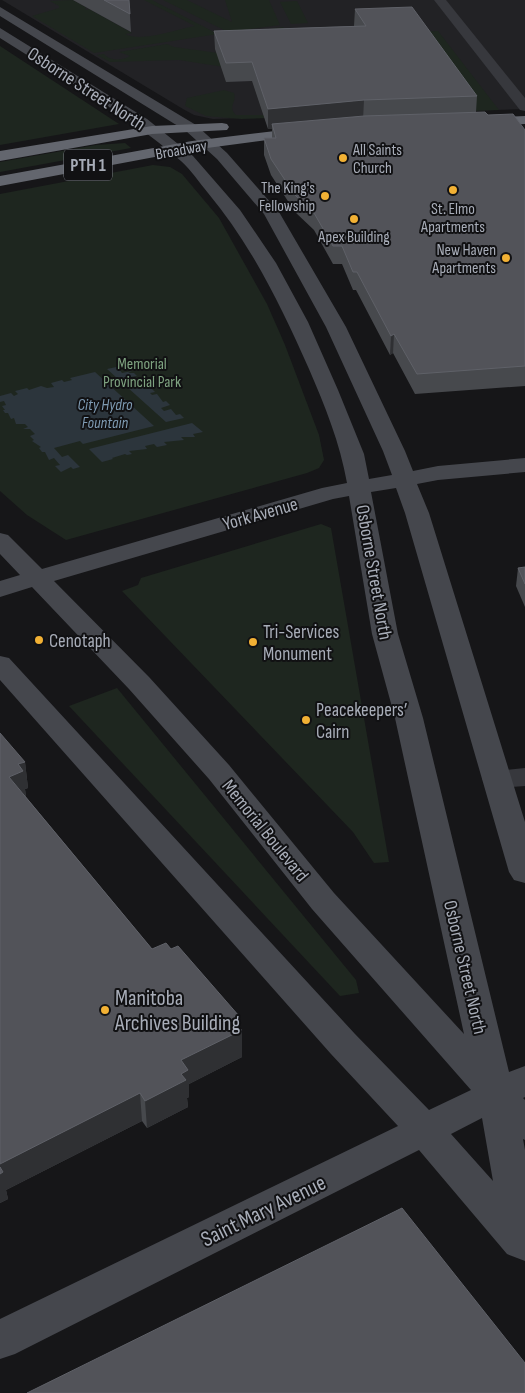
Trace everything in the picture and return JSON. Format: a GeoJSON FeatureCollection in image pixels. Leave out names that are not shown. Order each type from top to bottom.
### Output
{"type":"FeatureCollection","features":[{"type":"Feature","properties":{"kind":"highway"},"geometry":{"type":"LineString","coordinates":[[468,122],[525,120]]}},
{"type":"Feature","properties":{"kind":"highway","name":"Broadway"},"geometry":{"type":"LineString","coordinates":[[0,156],[152,130],[323,127],[210,144],[0,181]]}},
{"type":"Feature","properties":{"kind":"main road","name":"Osborne Street North"},"geometry":{"type":"LineString","coordinates":[[0,11],[191,128],[210,144],[240,175],[271,212],[313,284],[347,349],[394,451],[511,778],[525,872]]}},
{"type":"Feature","properties":{"kind":"main road","name":"Osborne Street North"},"geometry":{"type":"LineString","coordinates":[[0,32],[152,130],[188,160],[234,214],[267,263],[298,322],[328,390],[354,454],[385,634],[409,718],[453,915],[510,1087],[524,1245]]}},
{"type":"Feature","properties":{"kind":"main road","name":"York Avenue"},"geometry":{"type":"LineString","coordinates":[[0,589],[330,493],[438,472],[525,465]]}},
{"type":"Feature","properties":{"kind":"main road","name":"Memorial Boulevard"},"geometry":{"type":"LineString","coordinates":[[0,540],[139,683],[219,772],[324,901],[510,1087],[525,1126]]}},
{"type":"Feature","properties":{"kind":"main road"},"geometry":{"type":"LineString","coordinates":[[0,664],[343,1044],[424,1130],[524,1245]]}},
{"type":"Feature","properties":{"kind":"main road","name":"Saint Mary Avenue"},"geometry":{"type":"LineString","coordinates":[[0,1340],[510,1087]]}},
{"type":"Feature","properties":{"kind":"street"},"geometry":{"type":"LineString","coordinates":[[440,0],[525,107]]}},
{"type":"Feature","properties":{"kind":"shaded area"},"geometry":{"type":"Polygon","coordinates":[[[2,0],[525,0],[525,109],[213,119],[194,115],[183,109],[2,0]]]}},
{"type":"Feature","properties":{"kind":"green space"},"geometry":{"type":"Polygon","coordinates":[[[73,0],[87,8],[85,8],[86,10],[89,9],[132,33],[125,34],[132,36],[149,36],[195,26],[144,0],[152,0],[218,34],[94,53],[32,16],[59,8],[59,6],[50,1],[73,0]]]}},
{"type":"Feature","properties":{"kind":"green space"},"geometry":{"type":"Polygon","coordinates":[[[163,0],[187,0],[232,22],[225,0],[269,0],[280,25],[228,32],[163,0]]]}},
{"type":"Feature","properties":{"kind":"green space"},"geometry":{"type":"Polygon","coordinates":[[[297,1],[308,23],[291,24],[280,2],[297,1]]]}},
{"type":"Feature","properties":{"kind":"green space"},"geometry":{"type":"Polygon","coordinates":[[[283,27],[284,29],[360,33],[438,31],[499,110],[241,119],[206,116],[185,106],[187,98],[224,90],[234,93],[232,110],[236,115],[272,115],[231,35],[283,27]]]}},
{"type":"Feature","properties":{"kind":"green space"},"geometry":{"type":"Polygon","coordinates":[[[167,44],[174,47],[218,53],[224,67],[179,60],[110,62],[97,55],[104,54],[113,59],[127,58],[130,56],[119,52],[167,44]]]}},
{"type":"Feature","properties":{"kind":"green space"},"geometry":{"type":"Polygon","coordinates":[[[0,46],[119,124],[0,145],[0,46]]]}},
{"type":"Feature","properties":{"kind":"green space"},"geometry":{"type":"Polygon","coordinates":[[[125,143],[131,148],[0,172],[0,162],[96,145],[125,143]]]}},
{"type":"Feature","properties":{"kind":"green space","name":"Memorial Provincial Park"},"geometry":{"type":"Polygon","coordinates":[[[153,165],[170,167],[182,174],[219,218],[267,304],[285,345],[319,435],[324,460],[319,468],[307,473],[66,540],[27,515],[0,491],[0,194],[153,165]]]}},
{"type":"Feature","properties":{"kind":"green space"},"geometry":{"type":"Polygon","coordinates":[[[321,524],[331,528],[389,862],[374,863],[353,832],[122,591],[138,585],[141,578],[321,524]]]}},
{"type":"Feature","properties":{"kind":"green space"},"geometry":{"type":"Polygon","coordinates":[[[117,688],[356,980],[359,993],[340,996],[69,706],[117,688]]]}},
{"type":"Feature","properties":{"kind":"water","name":"City Hydro Fountain"},"geometry":{"type":"Polygon","coordinates":[[[123,367],[119,369],[122,373],[132,371],[128,373],[134,373],[137,376],[130,377],[133,381],[143,381],[147,385],[143,386],[146,389],[151,388],[155,392],[150,393],[152,395],[157,394],[163,402],[166,401],[170,405],[161,408],[164,411],[171,409],[176,415],[180,414],[184,418],[166,422],[107,369],[123,367]]]}},
{"type":"Feature","properties":{"kind":"water","name":"City Hydro Fountain"},"geometry":{"type":"Polygon","coordinates":[[[95,372],[154,426],[83,444],[80,441],[54,448],[62,457],[68,455],[80,467],[73,469],[71,467],[61,472],[55,466],[60,465],[54,458],[49,460],[45,452],[42,452],[39,448],[41,447],[32,441],[34,440],[30,436],[35,434],[30,429],[23,429],[28,427],[25,424],[16,424],[14,418],[11,419],[8,413],[5,413],[2,406],[6,405],[4,401],[0,402],[0,396],[11,393],[14,396],[18,394],[15,391],[27,388],[29,390],[41,386],[47,388],[54,387],[51,383],[72,380],[70,378],[95,372]]]}},
{"type":"Feature","properties":{"kind":"water","name":"City Hydro Fountain"},"geometry":{"type":"Polygon","coordinates":[[[192,423],[203,432],[193,434],[195,437],[181,437],[184,440],[164,442],[167,445],[157,447],[154,444],[145,446],[147,449],[129,451],[132,454],[125,454],[102,462],[89,449],[192,423]]]}},
{"type":"Feature","properties":{"kind":"building"},"geometry":{"type":"Polygon","coordinates":[[[104,0],[129,0],[130,14],[104,0]]]}},
{"type":"Feature","properties":{"kind":"building"},"geometry":{"type":"Polygon","coordinates":[[[412,7],[477,96],[364,100],[268,109],[252,62],[226,63],[214,31],[366,26],[355,9],[412,7]]]}},
{"type":"Feature","properties":{"kind":"building"},"geometry":{"type":"Polygon","coordinates":[[[485,112],[488,115],[513,114],[525,130],[525,366],[417,374],[394,334],[391,336],[357,272],[353,272],[342,246],[333,246],[314,213],[295,195],[271,159],[264,138],[276,138],[272,124],[364,116],[485,112]]]}},
{"type":"Feature","properties":{"kind":"building"},"geometry":{"type":"Polygon","coordinates":[[[525,567],[525,584],[518,568],[525,567]]]}},
{"type":"Feature","properties":{"kind":"building","name":"Manitoba Archives Building"},"geometry":{"type":"Polygon","coordinates":[[[0,733],[25,762],[18,764],[23,771],[9,777],[152,949],[166,943],[171,949],[178,946],[239,1016],[232,1020],[242,1030],[181,1060],[188,1070],[181,1074],[186,1080],[145,1101],[140,1093],[0,1164],[0,733]]]}},
{"type":"Feature","properties":{"kind":"building"},"geometry":{"type":"Polygon","coordinates":[[[402,1208],[525,1363],[525,1393],[27,1393],[402,1208]]]}},
{"type":"Feature","properties":{"kind":"place","name":"All Saints Church"},"geometry":{"type":"Point","coordinates":[343,158]}},
{"type":"Feature","properties":{"kind":"place","name":"St. Elmo Apartments"},"geometry":{"type":"Point","coordinates":[453,190]}},
{"type":"Feature","properties":{"kind":"place","name":"The King's Fellowship"},"geometry":{"type":"Point","coordinates":[325,196]}},
{"type":"Feature","properties":{"kind":"place","name":"Apex Building"},"geometry":{"type":"Point","coordinates":[354,219]}},
{"type":"Feature","properties":{"kind":"place","name":"New Haven Apartments"},"geometry":{"type":"Point","coordinates":[506,258]}},
{"type":"Feature","properties":{"kind":"place","name":"Cenotaph"},"geometry":{"type":"Point","coordinates":[39,640]}},
{"type":"Feature","properties":{"kind":"place","name":"Tri-Services Monument"},"geometry":{"type":"Point","coordinates":[253,642]}},
{"type":"Feature","properties":{"kind":"place","name":"Peacekeepers’ Cairn"},"geometry":{"type":"Point","coordinates":[306,720]}},
{"type":"Feature","properties":{"kind":"place","name":"Manitoba Archives Building"},"geometry":{"type":"Point","coordinates":[105,1010]}}]}
